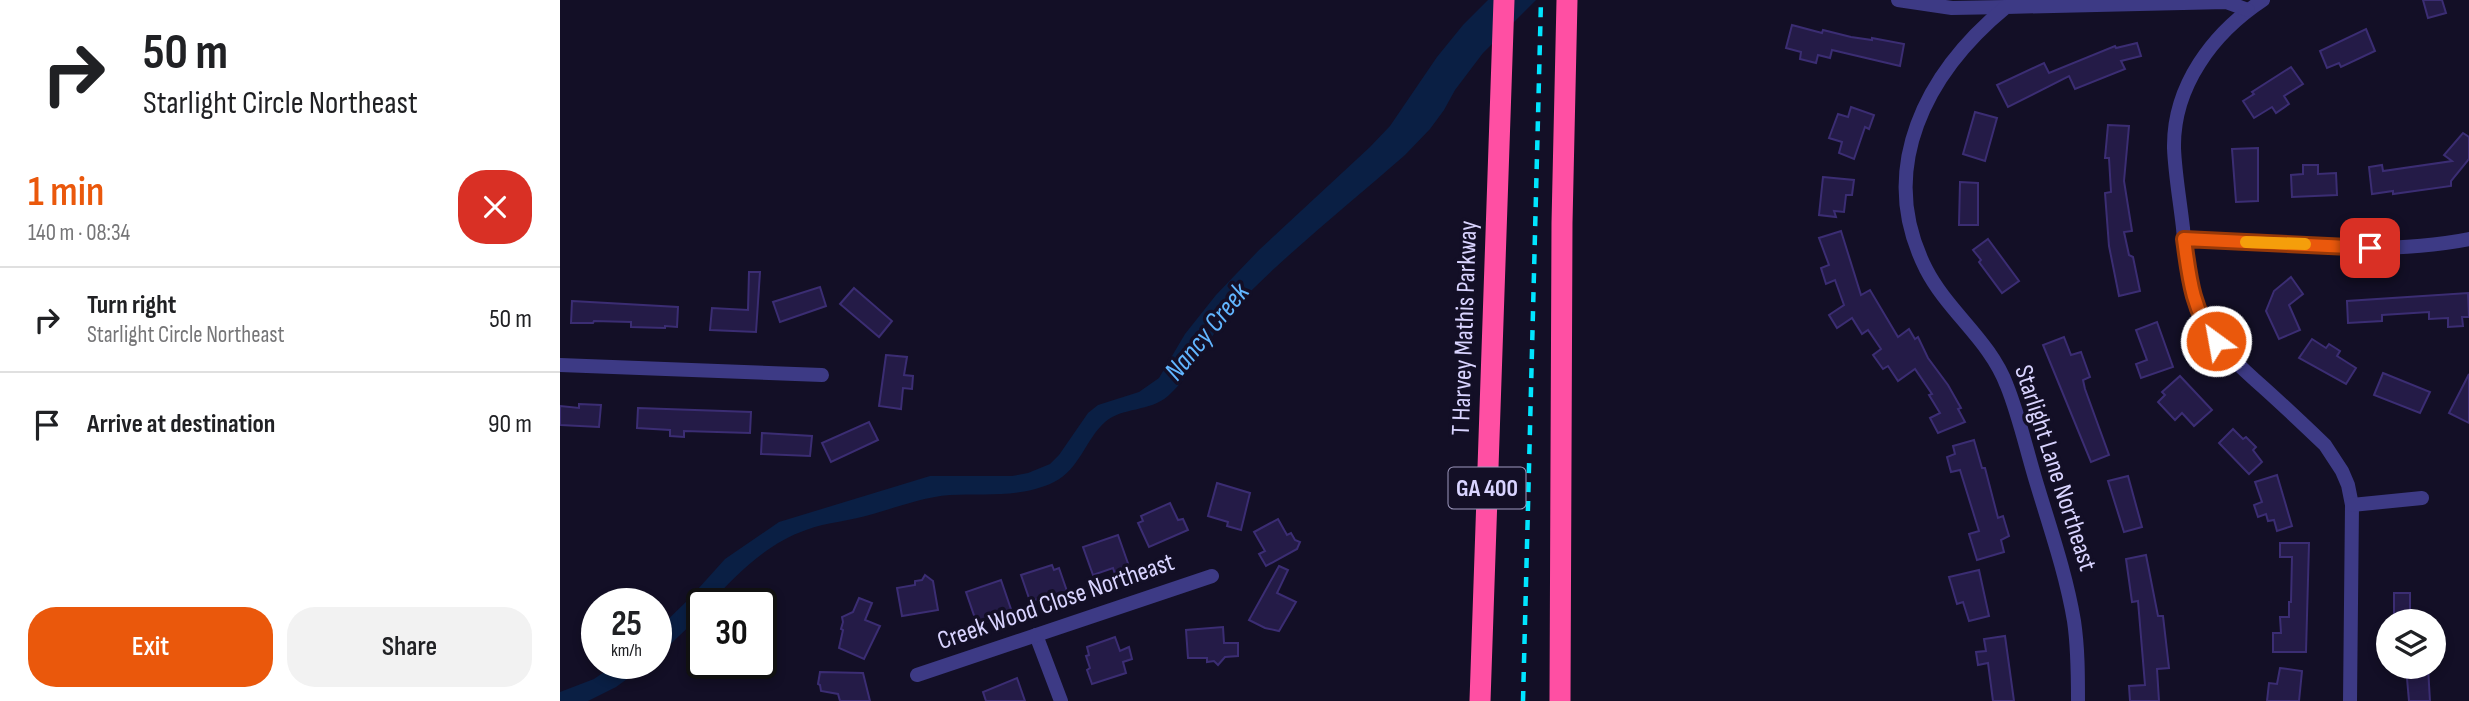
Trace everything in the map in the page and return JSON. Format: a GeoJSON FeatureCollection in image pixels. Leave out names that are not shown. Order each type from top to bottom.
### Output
{"type":"FeatureCollection","features":[{"type":"Feature","properties":{"kind":"highway","name":"T Harvey Mathis Parkway"},"geometry":{"type":"LineString","coordinates":[[1480,701],[1504,0]]}},
{"type":"Feature","properties":{"kind":"highway","name":"GA 400"},"geometry":{"type":"LineString","coordinates":[[1560,701],[1567,0]]}},
{"type":"Feature","properties":{"kind":"street"},"geometry":{"type":"LineString","coordinates":[[1898,0],[1952,8],[2226,2],[2248,10]]}},
{"type":"Feature","properties":{"kind":"street"},"geometry":{"type":"LineString","coordinates":[[2263,0],[2225,30],[2206,53],[2188,82],[2180,104],[2174,148],[2184,239],[2191,292],[2207,330],[2226,352],[2330,450],[2348,485],[2351,505],[2350,701]]}},
{"type":"Feature","properties":{"kind":"street","name":"Starlight Lane Northeast"},"geometry":{"type":"LineString","coordinates":[[2006,7],[1962,48],[1928,98],[1911,141],[1906,171],[1906,197],[1913,235],[1926,269],[1941,293],[1986,347],[2007,386],[2067,587],[2074,624],[2078,701]]}},
{"type":"Feature","properties":{"kind":"street"},"geometry":{"type":"LineString","coordinates":[[2184,239],[2370,248],[2414,247],[2469,239]]}},
{"type":"Feature","properties":{"kind":"street"},"geometry":{"type":"LineString","coordinates":[[560,365],[822,375]]}},
{"type":"Feature","properties":{"kind":"street"},"geometry":{"type":"LineString","coordinates":[[2351,505],[2422,498]]}},
{"type":"Feature","properties":{"kind":"street","name":"Creek Wood Close Northeast"},"geometry":{"type":"LineString","coordinates":[[916,675],[1212,576]]}},
{"type":"Feature","properties":{"kind":"street"},"geometry":{"type":"LineString","coordinates":[[1036,635],[1061,701]]}},
{"type":"Feature","properties":{"kind":"water","name":"Nancy Creek"},"geometry":{"type":"Polygon","coordinates":[[[1488,0],[1536,0],[1483,53],[1430,129],[1405,155],[1297,248],[1235,307],[1178,386],[1153,405],[1119,414],[1105,422],[1063,476],[1042,487],[1016,493],[930,498],[814,527],[766,551],[725,588],[699,588],[725,559],[779,522],[930,476],[1012,476],[1050,464],[1088,413],[1098,405],[1139,392],[1159,378],[1185,334],[1216,295],[1259,250],[1390,126],[1437,57],[1488,0]]]}},
{"type":"Feature","properties":{"kind":"water"},"geometry":{"type":"Polygon","coordinates":[[[686,602],[686,629],[672,643],[672,615],[686,602]]]}},
{"type":"Feature","properties":{"kind":"water"},"geometry":{"type":"Polygon","coordinates":[[[594,679],[627,679],[588,701],[560,701],[560,692],[594,679]]]}},
{"type":"Feature","properties":{"kind":"building"},"geometry":{"type":"Polygon","coordinates":[[[2423,0],[2442,0],[2446,13],[2428,18],[2423,0]]]}},
{"type":"Feature","properties":{"kind":"building"},"geometry":{"type":"Polygon","coordinates":[[[1792,25],[1822,33],[1823,30],[1851,37],[1904,44],[1900,66],[1832,50],[1830,58],[1818,55],[1816,63],[1800,59],[1801,52],[1786,48],[1792,25]]]}},
{"type":"Feature","properties":{"kind":"building"},"geometry":{"type":"Polygon","coordinates":[[[2366,29],[2375,51],[2341,67],[2339,63],[2327,68],[2320,51],[2366,29]]]}},
{"type":"Feature","properties":{"kind":"building"},"geometry":{"type":"Polygon","coordinates":[[[2137,43],[2141,56],[2121,61],[2125,69],[2075,89],[2069,76],[2008,107],[1997,85],[2044,63],[2049,73],[2115,46],[2116,48],[2137,43]]]}},
{"type":"Feature","properties":{"kind":"building"},"geometry":{"type":"Polygon","coordinates":[[[2291,67],[2303,84],[2284,96],[2289,104],[2276,113],[2272,107],[2254,118],[2243,101],[2254,94],[2252,92],[2291,67]]]}},
{"type":"Feature","properties":{"kind":"building"},"geometry":{"type":"Polygon","coordinates":[[[1851,107],[1874,115],[1869,129],[1865,127],[1854,159],[1839,153],[1842,142],[1829,138],[1838,114],[1848,117],[1851,107]]]}},
{"type":"Feature","properties":{"kind":"building"},"geometry":{"type":"Polygon","coordinates":[[[1975,112],[1997,118],[1985,161],[1963,154],[1975,112]]]}},
{"type":"Feature","properties":{"kind":"building"},"geometry":{"type":"Polygon","coordinates":[[[2108,125],[2129,126],[2124,181],[2132,231],[2124,232],[2129,255],[2133,257],[2140,291],[2119,296],[2109,246],[2105,193],[2111,192],[2109,158],[2105,158],[2108,125]]]}},
{"type":"Feature","properties":{"kind":"building"},"geometry":{"type":"Polygon","coordinates":[[[2463,133],[2469,137],[2469,159],[2451,181],[2451,186],[2393,194],[2393,191],[2372,194],[2369,167],[2382,165],[2383,171],[2452,161],[2444,155],[2463,133]]]}},
{"type":"Feature","properties":{"kind":"building"},"geometry":{"type":"Polygon","coordinates":[[[2258,148],[2258,201],[2236,202],[2232,149],[2258,148]]]}},
{"type":"Feature","properties":{"kind":"building"},"geometry":{"type":"Polygon","coordinates":[[[2303,165],[2318,165],[2318,174],[2336,173],[2337,195],[2292,197],[2291,175],[2303,174],[2303,165]]]}},
{"type":"Feature","properties":{"kind":"building"},"geometry":{"type":"Polygon","coordinates":[[[1823,177],[1854,180],[1852,195],[1846,195],[1844,212],[1834,211],[1836,217],[1819,215],[1823,177]]]}},
{"type":"Feature","properties":{"kind":"building"},"geometry":{"type":"Polygon","coordinates":[[[1960,182],[1978,183],[1978,225],[1959,225],[1960,182]]]}},
{"type":"Feature","properties":{"kind":"building"},"geometry":{"type":"Polygon","coordinates":[[[1841,231],[1861,295],[1870,290],[1898,337],[1909,329],[1915,339],[1918,337],[1928,358],[1961,408],[1958,409],[1965,422],[1938,433],[1930,418],[1940,413],[1929,395],[1932,394],[1915,369],[1898,381],[1888,366],[1883,369],[1873,355],[1881,349],[1868,330],[1862,334],[1852,318],[1837,328],[1829,315],[1844,305],[1835,280],[1826,284],[1821,268],[1829,265],[1819,238],[1841,231]]]}},
{"type":"Feature","properties":{"kind":"building"},"geometry":{"type":"Polygon","coordinates":[[[1988,239],[2019,281],[2002,293],[1973,250],[1988,239]]]}},
{"type":"Feature","properties":{"kind":"building"},"geometry":{"type":"Polygon","coordinates":[[[749,272],[760,272],[756,332],[710,330],[712,308],[748,310],[749,272]]]}},
{"type":"Feature","properties":{"kind":"building"},"geometry":{"type":"Polygon","coordinates":[[[2291,277],[2303,294],[2289,305],[2300,330],[2279,339],[2266,311],[2274,291],[2291,277]]]}},
{"type":"Feature","properties":{"kind":"building"},"geometry":{"type":"Polygon","coordinates":[[[820,287],[826,306],[780,322],[773,302],[820,287]]]}},
{"type":"Feature","properties":{"kind":"building"},"geometry":{"type":"Polygon","coordinates":[[[854,288],[892,321],[879,337],[840,304],[854,288]]]}},
{"type":"Feature","properties":{"kind":"building"},"geometry":{"type":"Polygon","coordinates":[[[2468,293],[2469,317],[2462,317],[2463,326],[2448,327],[2448,318],[2429,319],[2429,312],[2382,315],[2382,321],[2348,323],[2347,301],[2468,293]]]}},
{"type":"Feature","properties":{"kind":"building"},"geometry":{"type":"Polygon","coordinates":[[[572,301],[678,307],[677,327],[631,327],[631,322],[571,323],[572,301]]]}},
{"type":"Feature","properties":{"kind":"building"},"geometry":{"type":"Polygon","coordinates":[[[2157,322],[2173,367],[2141,378],[2136,364],[2147,360],[2136,330],[2157,322]]]}},
{"type":"Feature","properties":{"kind":"building"},"geometry":{"type":"Polygon","coordinates":[[[2064,337],[2071,355],[2081,352],[2090,377],[2083,380],[2085,389],[2109,455],[2091,462],[2043,345],[2064,337]]]}},
{"type":"Feature","properties":{"kind":"building"},"geometry":{"type":"Polygon","coordinates":[[[2312,339],[2326,348],[2329,344],[2340,351],[2337,356],[2356,368],[2346,384],[2299,358],[2312,339]]]}},
{"type":"Feature","properties":{"kind":"building"},"geometry":{"type":"Polygon","coordinates":[[[886,355],[907,357],[904,375],[913,376],[912,389],[903,388],[901,409],[879,406],[886,355]]]}},
{"type":"Feature","properties":{"kind":"building"},"geometry":{"type":"Polygon","coordinates":[[[2383,373],[2430,392],[2420,413],[2374,395],[2383,373]]]}},
{"type":"Feature","properties":{"kind":"building"},"geometry":{"type":"Polygon","coordinates":[[[2469,374],[2469,423],[2449,413],[2469,374]]]}},
{"type":"Feature","properties":{"kind":"building"},"geometry":{"type":"Polygon","coordinates":[[[2180,376],[2212,410],[2194,426],[2182,413],[2175,420],[2158,402],[2165,395],[2162,392],[2180,376]]]}},
{"type":"Feature","properties":{"kind":"building"},"geometry":{"type":"Polygon","coordinates":[[[579,404],[601,405],[599,427],[560,425],[560,406],[579,408],[579,404]]]}},
{"type":"Feature","properties":{"kind":"building"},"geometry":{"type":"Polygon","coordinates":[[[638,408],[751,412],[750,433],[684,431],[684,437],[670,436],[670,430],[637,428],[638,408]]]}},
{"type":"Feature","properties":{"kind":"building"},"geometry":{"type":"Polygon","coordinates":[[[869,422],[878,440],[831,462],[822,443],[869,422]]]}},
{"type":"Feature","properties":{"kind":"building"},"geometry":{"type":"Polygon","coordinates":[[[2233,429],[2256,447],[2253,450],[2262,462],[2249,474],[2219,443],[2233,429]]]}},
{"type":"Feature","properties":{"kind":"building"},"geometry":{"type":"Polygon","coordinates":[[[762,433],[812,436],[810,456],[761,454],[762,433]]]}},
{"type":"Feature","properties":{"kind":"building"},"geometry":{"type":"Polygon","coordinates":[[[1974,440],[1982,468],[1985,468],[1998,518],[2003,516],[2009,536],[2001,540],[2004,552],[1977,560],[1969,534],[1979,531],[1960,470],[1951,472],[1947,457],[1955,454],[1953,446],[1974,440]]]}},
{"type":"Feature","properties":{"kind":"building"},"geometry":{"type":"Polygon","coordinates":[[[2277,475],[2292,526],[2277,531],[2274,520],[2268,521],[2266,514],[2258,517],[2254,505],[2262,502],[2255,482],[2277,475]]]}},
{"type":"Feature","properties":{"kind":"building"},"geometry":{"type":"Polygon","coordinates":[[[2128,476],[2142,527],[2124,532],[2108,481],[2128,476]]]}},
{"type":"Feature","properties":{"kind":"building"},"geometry":{"type":"Polygon","coordinates":[[[1217,483],[1250,493],[1241,530],[1227,526],[1228,522],[1208,516],[1217,483]]]}},
{"type":"Feature","properties":{"kind":"building"},"geometry":{"type":"Polygon","coordinates":[[[1170,503],[1178,520],[1183,519],[1188,530],[1149,547],[1138,523],[1143,521],[1141,516],[1170,503]]]}},
{"type":"Feature","properties":{"kind":"building"},"geometry":{"type":"Polygon","coordinates":[[[1278,519],[1287,535],[1291,533],[1295,540],[1300,542],[1297,549],[1266,566],[1259,554],[1265,551],[1254,532],[1278,519]]]}},
{"type":"Feature","properties":{"kind":"building"},"geometry":{"type":"Polygon","coordinates":[[[1118,535],[1130,569],[1115,574],[1113,568],[1093,575],[1083,547],[1118,535]]]}},
{"type":"Feature","properties":{"kind":"building"},"geometry":{"type":"Polygon","coordinates":[[[2280,543],[2309,543],[2306,652],[2273,652],[2273,633],[2281,633],[2280,617],[2289,617],[2291,602],[2292,557],[2280,557],[2280,543]]]}},
{"type":"Feature","properties":{"kind":"building"},"geometry":{"type":"Polygon","coordinates":[[[2146,555],[2158,616],[2163,616],[2169,668],[2157,669],[2159,701],[2130,701],[2129,686],[2145,685],[2138,601],[2132,602],[2126,559],[2146,555]]]}},
{"type":"Feature","properties":{"kind":"building"},"geometry":{"type":"Polygon","coordinates":[[[1052,565],[1054,570],[1059,568],[1068,594],[1053,599],[1052,596],[1030,601],[1021,575],[1052,565]]]}},
{"type":"Feature","properties":{"kind":"building"},"geometry":{"type":"Polygon","coordinates":[[[1279,566],[1288,570],[1277,593],[1296,602],[1279,631],[1249,620],[1279,566]]]}},
{"type":"Feature","properties":{"kind":"building"},"geometry":{"type":"Polygon","coordinates":[[[1979,570],[1989,616],[1969,621],[1963,602],[1957,604],[1949,577],[1979,570]]]}},
{"type":"Feature","properties":{"kind":"building"},"geometry":{"type":"Polygon","coordinates":[[[925,575],[933,581],[938,610],[902,616],[897,588],[915,585],[915,581],[922,580],[925,575]]]}},
{"type":"Feature","properties":{"kind":"building"},"geometry":{"type":"Polygon","coordinates":[[[1001,580],[1013,615],[977,624],[966,592],[1001,580]]]}},
{"type":"Feature","properties":{"kind":"building"},"geometry":{"type":"Polygon","coordinates":[[[2394,593],[2410,593],[2410,609],[2394,609],[2394,593]]]}},
{"type":"Feature","properties":{"kind":"building"},"geometry":{"type":"Polygon","coordinates":[[[859,598],[872,603],[865,620],[880,626],[864,659],[839,648],[843,630],[842,617],[853,612],[859,598]]]}},
{"type":"Feature","properties":{"kind":"building"},"geometry":{"type":"Polygon","coordinates":[[[1223,627],[1224,643],[1238,643],[1238,656],[1225,657],[1218,665],[1214,661],[1207,662],[1207,658],[1188,658],[1186,630],[1223,627]]]}},
{"type":"Feature","properties":{"kind":"building"},"geometry":{"type":"Polygon","coordinates":[[[2005,636],[2014,701],[1993,701],[1988,663],[1978,665],[1976,652],[1986,651],[1984,639],[2005,636]]]}},
{"type":"Feature","properties":{"kind":"building"},"geometry":{"type":"Polygon","coordinates":[[[1115,637],[1120,651],[1129,647],[1132,659],[1123,662],[1126,673],[1092,684],[1087,670],[1090,668],[1086,656],[1089,655],[1087,647],[1115,637]]]}},
{"type":"Feature","properties":{"kind":"building"},"geometry":{"type":"Polygon","coordinates":[[[2280,668],[2302,671],[2299,701],[2267,701],[2269,683],[2277,684],[2280,668]]]}},
{"type":"Feature","properties":{"kind":"building"},"geometry":{"type":"Polygon","coordinates":[[[820,672],[863,673],[870,701],[840,701],[838,694],[821,691],[818,684],[820,672]]]}},
{"type":"Feature","properties":{"kind":"building"},"geometry":{"type":"Polygon","coordinates":[[[1017,678],[1025,701],[986,701],[983,692],[1017,678]]]}},
{"type":"Feature","properties":{"kind":"building"},"geometry":{"type":"Polygon","coordinates":[[[2407,679],[2429,679],[2430,701],[2409,701],[2407,679]]]}},
{"type":"Feature","properties":{"kind":"railway"},"geometry":{"type":"LineString","coordinates":[[1523,701],[1541,0]]}},
{"type":"Feature","properties":{"kind":"slow traffic"},"geometry":{"type":"LineString","coordinates":[[2246,242],[2305,244]]}},
{"type":"Feature","properties":{"kind":"route"},"geometry":{"type":"LineString","coordinates":[[2216,341],[2207,330],[2191,292],[2184,239],[2370,248]]}}]}
